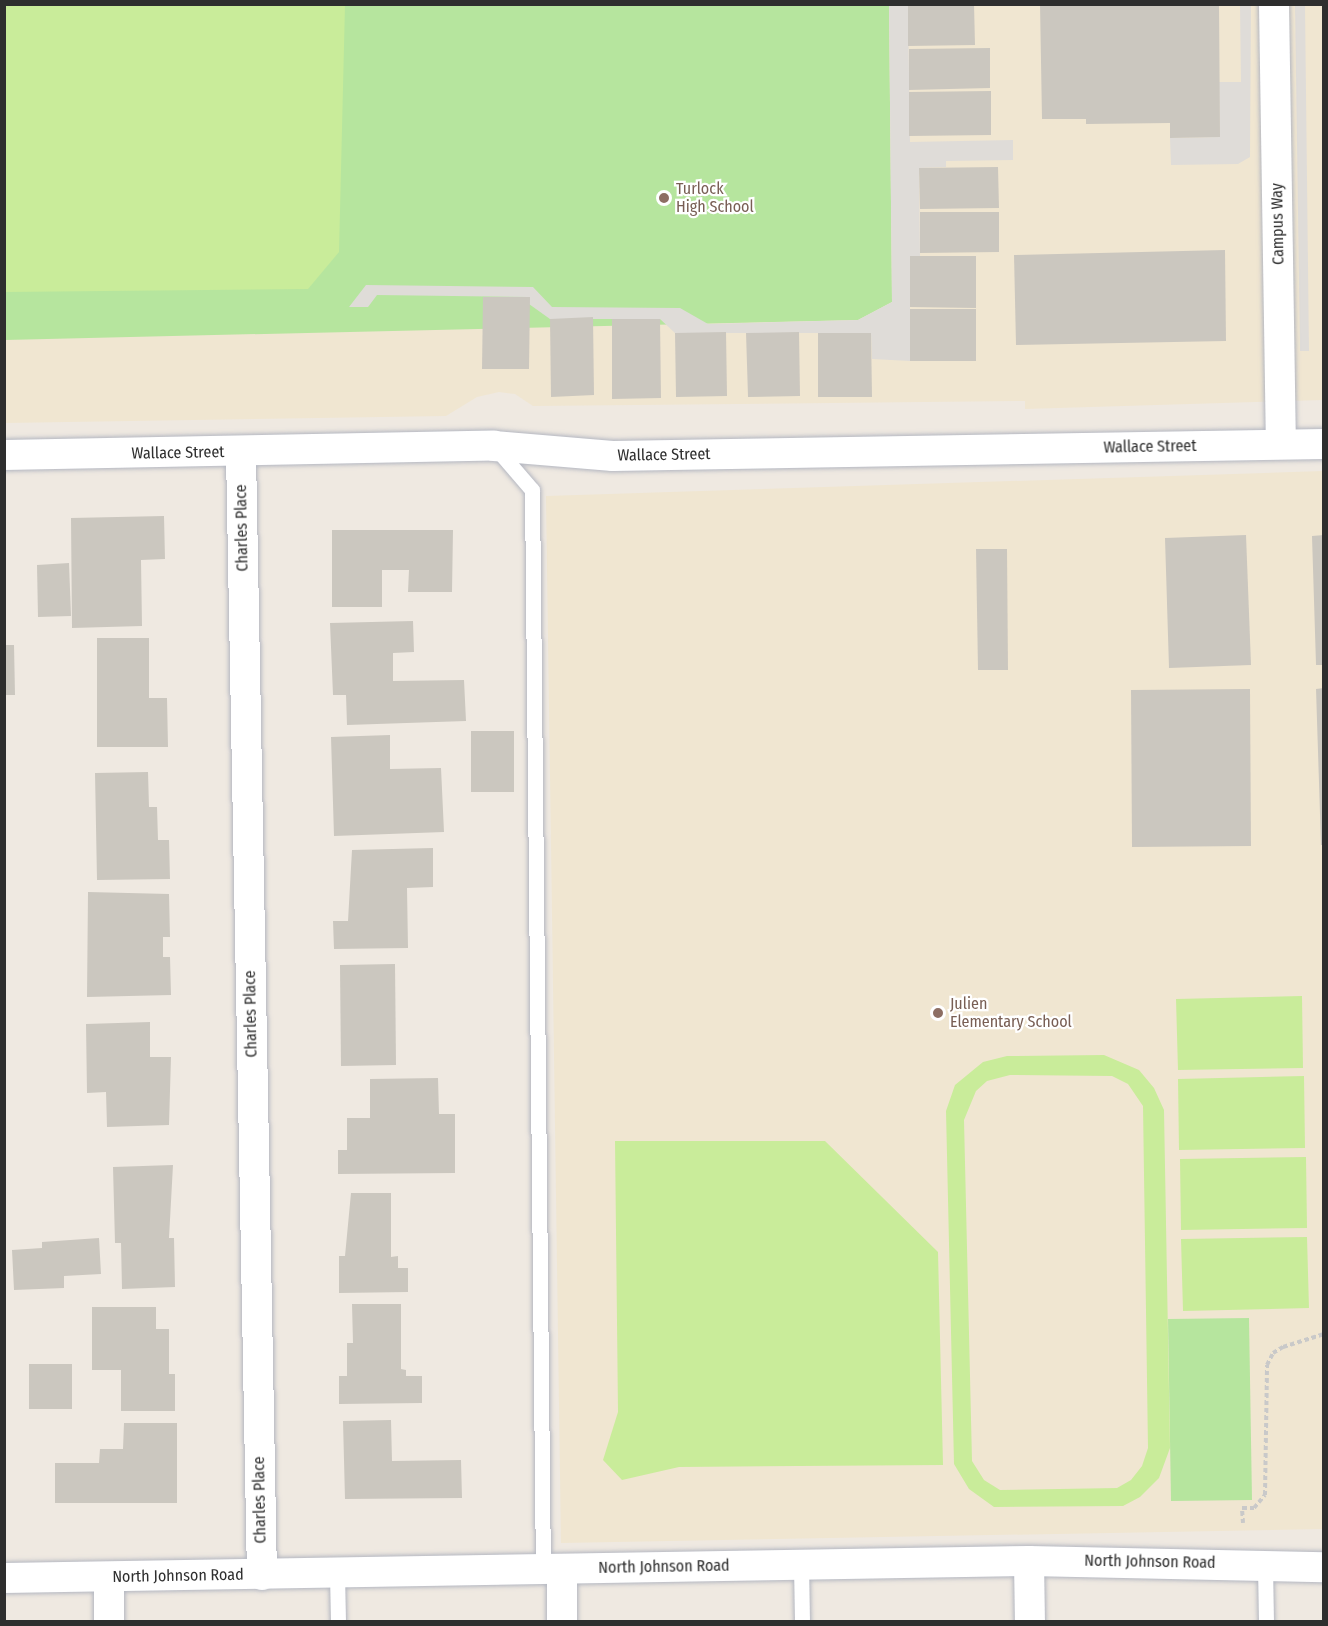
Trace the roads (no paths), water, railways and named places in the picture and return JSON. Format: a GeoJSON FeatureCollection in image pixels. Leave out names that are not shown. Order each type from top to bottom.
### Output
{"type":"FeatureCollection","features":[{"type":"Feature","properties":{"kind":"street","name":"Campus Way"},"geometry":{"type":"LineString","coordinates":[[1274,4],[1281,444]]}},
{"type":"Feature","properties":{"kind":"street","name":"Wallace Street"},"geometry":{"type":"LineString","coordinates":[[4,455],[241,453],[494,446],[613,456],[1323,444]]}},
{"type":"Feature","properties":{"kind":"street","name":"Charles Place"},"geometry":{"type":"LineString","coordinates":[[241,453],[262,1575]]}},
{"type":"Feature","properties":{"kind":"street","name":"North Johnson Road"},"geometry":{"type":"LineString","coordinates":[[4,1578],[109,1578],[1029,1560],[1323,1567]]}},
{"type":"Feature","properties":{"kind":"street"},"geometry":{"type":"LineString","coordinates":[[1029,1560],[1030,1622]]}},
{"type":"Feature","properties":{"kind":"street"},"geometry":{"type":"LineString","coordinates":[[553,1569],[562,1622]]}},
{"type":"Feature","properties":{"kind":"street"},"geometry":{"type":"LineString","coordinates":[[109,1578],[109,1622]]}},
{"type":"Feature","properties":{"kind":"lane"},"geometry":{"type":"LineString","coordinates":[[494,446],[532,490],[553,1569]]}},
{"type":"Feature","properties":{"kind":"lane"},"geometry":{"type":"LineString","coordinates":[[801,1564],[802,1622]]}},
{"type":"Feature","properties":{"kind":"lane"},"geometry":{"type":"LineString","coordinates":[[1265,1565],[1266,1622]]}},
{"type":"Feature","properties":{"kind":"lane"},"geometry":{"type":"LineString","coordinates":[[337,1573],[338,1622]]}},
{"type":"Feature","properties":{"kind":"place","name":"Turlock High School"},"geometry":{"type":"Point","coordinates":[664,198]}},
{"type":"Feature","properties":{"kind":"place","name":"Julien Elementary School"},"geometry":{"type":"Point","coordinates":[938,1013]}}]}
